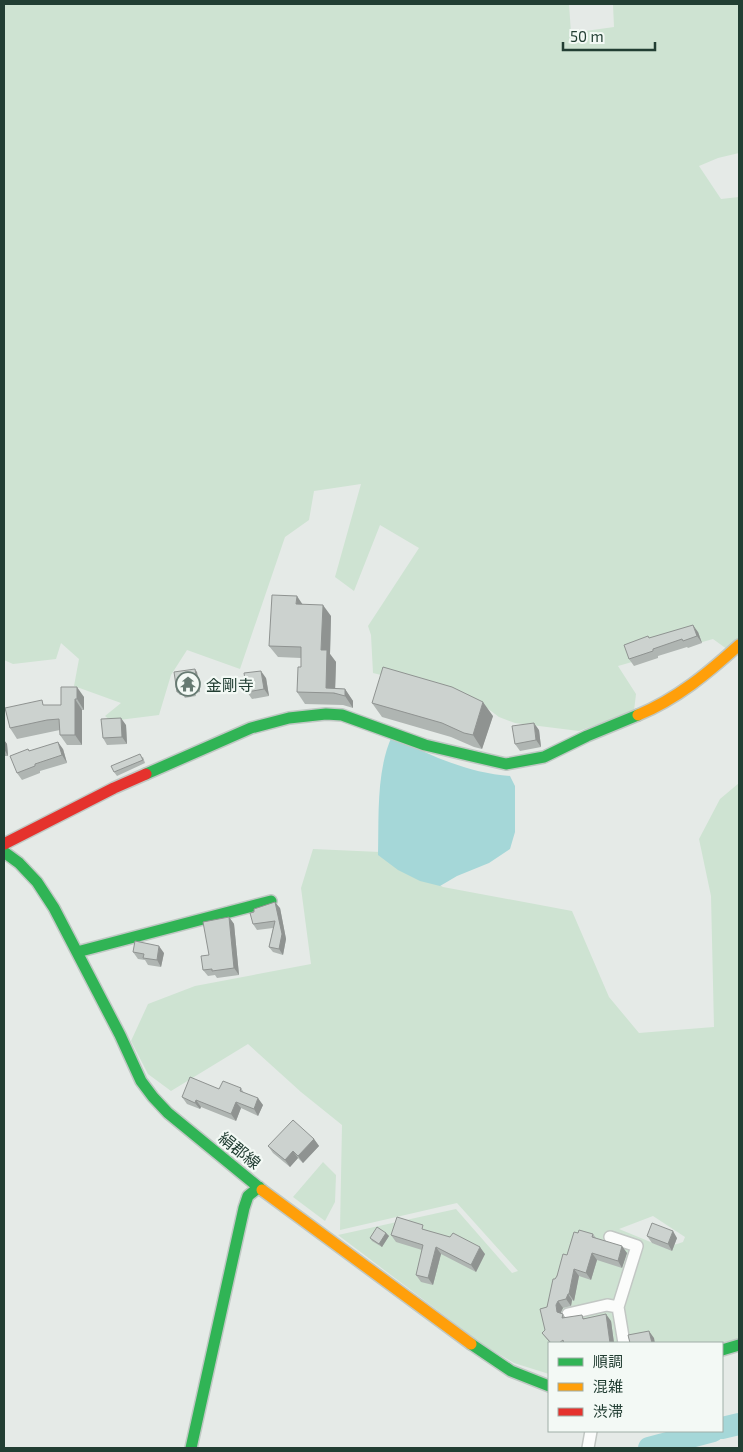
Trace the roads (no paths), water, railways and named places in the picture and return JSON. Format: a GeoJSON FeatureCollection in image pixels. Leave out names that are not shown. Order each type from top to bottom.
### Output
{"type":"FeatureCollection","features":[{"type":"Feature","properties":{"kind":"street"},"geometry":{"type":"LineString","coordinates":[[4,844],[114,788],[252,728],[289,718],[326,714],[342,715],[425,745],[506,764],[544,757],[678,695],[715,667],[739,645]]}},
{"type":"Feature","properties":{"kind":"street","name":"絹郡線"},"geometry":{"type":"LineString","coordinates":[[4,852],[19,863],[37,882],[54,908],[120,1035],[141,1081],[168,1113],[260,1187],[493,1360],[511,1371],[548,1386]]}},
{"type":"Feature","properties":{"kind":"street"},"geometry":{"type":"LineString","coordinates":[[77,952],[271,901]]}},
{"type":"Feature","properties":{"kind":"street"},"geometry":{"type":"LineString","coordinates":[[191,1448],[244,1208],[248,1196],[260,1187]]}},
{"type":"Feature","properties":{"kind":"street"},"geometry":{"type":"LineString","coordinates":[[610,1237],[637,1246],[618,1307],[624,1342]]}},
{"type":"Feature","properties":{"kind":"street"},"geometry":{"type":"LineString","coordinates":[[568,1314],[607,1305],[618,1307]]}},
{"type":"Feature","properties":{"kind":"street"},"geometry":{"type":"LineString","coordinates":[[723,1350],[739,1345]]}},
{"type":"Feature","properties":{"kind":"street"},"geometry":{"type":"LineString","coordinates":[[588,1447],[591,1432]]}},
{"type":"Feature","properties":{"kind":"water"},"geometry":{"type":"Polygon","coordinates":[[[392,736],[449,762],[479,771],[510,776],[515,786],[515,832],[510,849],[489,863],[457,876],[440,886],[420,881],[398,870],[378,855],[381,779],[383,764],[392,736]]]}},
{"type":"Feature","properties":{"kind":"waterway"},"geometry":{"type":"LineString","coordinates":[[723,1428],[739,1424]]}},
{"type":"Feature","properties":{"kind":"waterway"},"geometry":{"type":"LineString","coordinates":[[649,1448],[709,1432]]}},
{"type":"Feature","properties":{"kind":"place","name":"金剛寺"},"geometry":{"type":"Point","coordinates":[188,684]}}]}
